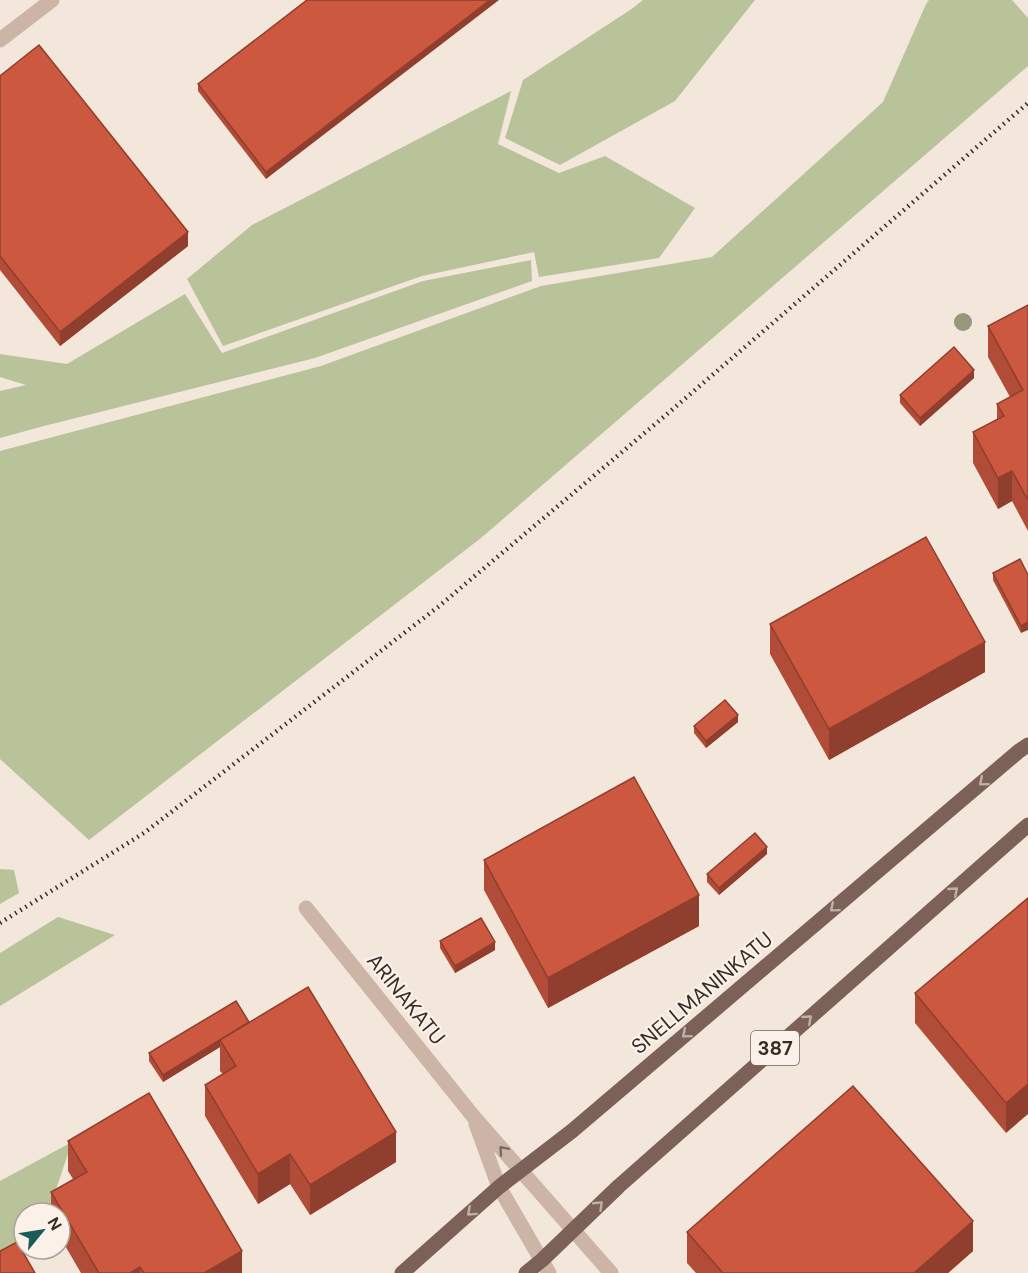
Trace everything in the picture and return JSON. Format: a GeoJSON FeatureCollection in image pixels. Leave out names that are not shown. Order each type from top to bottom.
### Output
{"type":"FeatureCollection","features":[{"type":"Feature","properties":{"kind":"main road","name":"SNELLMANINKATU"},"geometry":{"type":"LineString","coordinates":[[402,1273],[499,1187],[572,1131],[1028,745]]}},
{"type":"Feature","properties":{"kind":"main road","name":"387"},"geometry":{"type":"LineString","coordinates":[[526,1273],[546,1266],[573,1230],[619,1185],[1028,825]]}},
{"type":"Feature","properties":{"kind":"street"},"geometry":{"type":"LineString","coordinates":[[0,40],[52,0]]}},
{"type":"Feature","properties":{"kind":"street","name":"ARINAKATU"},"geometry":{"type":"LineString","coordinates":[[306,908],[473,1116],[610,1273]]}},
{"type":"Feature","properties":{"kind":"street","name":"ARINAKATU"},"geometry":{"type":"LineString","coordinates":[[473,1116],[499,1187],[546,1266]]}},
{"type":"Feature","properties":{"kind":"green space"},"geometry":{"type":"Polygon","coordinates":[[[643,0],[755,0],[675,101],[560,165],[505,138],[523,80],[643,0]]]}},
{"type":"Feature","properties":{"kind":"green space"},"geometry":{"type":"Polygon","coordinates":[[[929,0],[1012,0],[1028,18],[1028,66],[481,538],[89,840],[0,759],[0,451],[321,366],[541,286],[712,257],[883,102],[929,0]]]}},
{"type":"Feature","properties":{"kind":"green space"},"geometry":{"type":"Polygon","coordinates":[[[511,91],[498,144],[559,173],[605,156],[695,208],[659,258],[539,277],[534,252],[422,276],[223,346],[187,279],[252,225],[511,91]]]}},
{"type":"Feature","properties":{"kind":"green space"},"geometry":{"type":"Polygon","coordinates":[[[531,260],[532,281],[315,358],[0,438],[0,391],[26,385],[0,377],[0,354],[67,364],[185,294],[222,353],[423,281],[531,260]]]}},
{"type":"Feature","properties":{"kind":"green space"},"geometry":{"type":"Polygon","coordinates":[[[0,869],[14,870],[19,893],[0,904],[0,869]]]}},
{"type":"Feature","properties":{"kind":"green space"},"geometry":{"type":"Polygon","coordinates":[[[58,917],[115,935],[0,1006],[0,953],[58,917]]]}},
{"type":"Feature","properties":{"kind":"green space"},"geometry":{"type":"Polygon","coordinates":[[[72,1142],[52,1201],[12,1201],[12,1250],[0,1258],[0,1181],[72,1142]]]}},
{"type":"Feature","properties":{"kind":"building"},"geometry":{"type":"Polygon","coordinates":[[[307,0],[490,0],[266,172],[198,84],[307,0]]]}},
{"type":"Feature","properties":{"kind":"building"},"geometry":{"type":"Polygon","coordinates":[[[39,45],[188,232],[60,332],[0,256],[0,76],[39,45]]]}},
{"type":"Feature","properties":{"kind":"building"},"geometry":{"type":"Polygon","coordinates":[[[1028,305],[1028,500],[1012,471],[998,478],[973,432],[1004,416],[997,404],[1023,390],[988,326],[1028,305]]]}},
{"type":"Feature","properties":{"kind":"building"},"geometry":{"type":"Polygon","coordinates":[[[954,347],[974,370],[920,418],[900,395],[954,347]]]}},
{"type":"Feature","properties":{"kind":"building"},"geometry":{"type":"Polygon","coordinates":[[[926,537],[985,642],[829,729],[770,624],[926,537]]]}},
{"type":"Feature","properties":{"kind":"building"},"geometry":{"type":"Polygon","coordinates":[[[1020,559],[1028,575],[1028,622],[1021,626],[993,573],[1020,559]]]}},
{"type":"Feature","properties":{"kind":"building"},"geometry":{"type":"Polygon","coordinates":[[[725,700],[738,715],[706,741],[694,726],[725,700]]]}},
{"type":"Feature","properties":{"kind":"building"},"geometry":{"type":"Polygon","coordinates":[[[634,777],[699,895],[548,978],[484,860],[634,777]]]}},
{"type":"Feature","properties":{"kind":"building"},"geometry":{"type":"Polygon","coordinates":[[[755,833],[767,847],[719,888],[707,874],[755,833]]]}},
{"type":"Feature","properties":{"kind":"building"},"geometry":{"type":"Polygon","coordinates":[[[1028,898],[1028,1084],[1006,1103],[915,993],[1028,898]]]}},
{"type":"Feature","properties":{"kind":"building"},"geometry":{"type":"Polygon","coordinates":[[[481,918],[495,942],[455,966],[440,941],[481,918]]]}},
{"type":"Feature","properties":{"kind":"building"},"geometry":{"type":"Polygon","coordinates":[[[308,987],[396,1132],[310,1185],[290,1154],[258,1174],[205,1085],[236,1066],[220,1040],[308,987]]]}},
{"type":"Feature","properties":{"kind":"building"},"geometry":{"type":"Polygon","coordinates":[[[236,1001],[249,1022],[163,1075],[149,1053],[236,1001]]]}},
{"type":"Feature","properties":{"kind":"building"},"geometry":{"type":"Polygon","coordinates":[[[853,1086],[973,1221],[914,1273],[723,1273],[687,1232],[853,1086]]]}},
{"type":"Feature","properties":{"kind":"building"},"geometry":{"type":"Polygon","coordinates":[[[149,1093],[242,1251],[204,1273],[144,1273],[140,1267],[130,1273],[99,1273],[72,1227],[72,1201],[56,1201],[51,1192],[87,1172],[68,1141],[149,1093]]]}},
{"type":"Feature","properties":{"kind":"building"},"geometry":{"type":"Polygon","coordinates":[[[12,1245],[12,1261],[28,1261],[35,1273],[0,1273],[0,1251],[12,1245]]]}},
{"type":"Feature","properties":{"kind":"railway"},"geometry":{"type":"LineString","coordinates":[[0,923],[144,833],[438,607],[666,415],[1028,103]]}}]}
